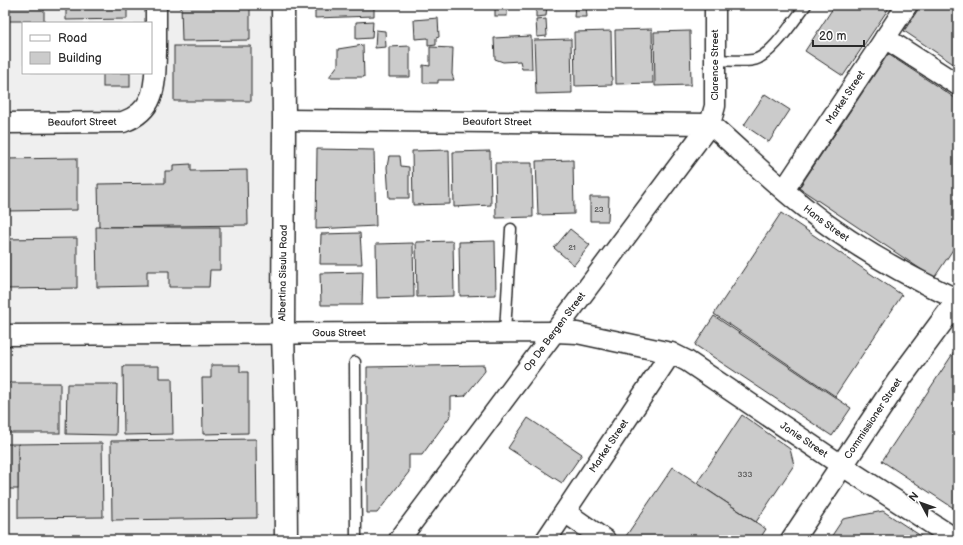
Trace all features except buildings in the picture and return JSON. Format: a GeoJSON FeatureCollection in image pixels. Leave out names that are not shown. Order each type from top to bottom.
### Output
{"type":"FeatureCollection","features":[{"type":"Feature","properties":{"kind":"main road","name":"Albertina Sisulu Road"},"geometry":{"type":"LineString","coordinates":[[283,5],[283,333],[286,540]]}},
{"type":"Feature","properties":{"kind":"main road","name":"Commissioner Street"},"geometry":{"type":"LineString","coordinates":[[792,540],[901,377],[958,300]]}},
{"type":"Feature","properties":{"kind":"street","name":"Beaufort Street"},"geometry":{"type":"LineString","coordinates":[[5,123],[123,122],[137,115],[148,103],[155,84],[156,5]]}},
{"type":"Feature","properties":{"kind":"street","name":"Clarence Street"},"geometry":{"type":"LineString","coordinates":[[710,124],[715,106],[715,5]]}},
{"type":"Feature","properties":{"kind":"street","name":"Market Street"},"geometry":{"type":"LineString","coordinates":[[784,190],[907,5]]}},
{"type":"Feature","properties":{"kind":"street"},"geometry":{"type":"LineString","coordinates":[[885,38],[958,85]]}},
{"type":"Feature","properties":{"kind":"street","name":"Beaufort Street"},"geometry":{"type":"LineString","coordinates":[[284,120],[710,124]]}},
{"type":"Feature","properties":{"kind":"street","name":"Hans Street"},"geometry":{"type":"LineString","coordinates":[[710,124],[784,190],[829,226],[873,256],[916,280],[958,300]]}},
{"type":"Feature","properties":{"kind":"street","name":"Op De Bergen Street"},"geometry":{"type":"LineString","coordinates":[[399,540],[710,124]]}},
{"type":"Feature","properties":{"kind":"street","name":"Gous Street"},"geometry":{"type":"LineString","coordinates":[[5,335],[555,332],[577,333],[671,353]]}},
{"type":"Feature","properties":{"kind":"street","name":"Market Street"},"geometry":{"type":"LineString","coordinates":[[546,540],[671,353]]}},
{"type":"Feature","properties":{"kind":"street","name":"Janie Street"},"geometry":{"type":"LineString","coordinates":[[671,353],[687,361],[841,465],[957,540]]}},
{"type":"Feature","properties":{"kind":"street"},"geometry":{"type":"LineString","coordinates":[[565,512],[605,540]]}},
{"type":"Feature","properties":{"kind":"lane"},"geometry":{"type":"LineString","coordinates":[[715,60],[753,60],[760,58],[773,47],[806,5]]}},
{"type":"Feature","properties":{"kind":"lane"},"geometry":{"type":"LineString","coordinates":[[505,332],[511,229]]}},
{"type":"Feature","properties":{"kind":"lane"},"geometry":{"type":"LineString","coordinates":[[355,362],[356,540]]}},
{"type":"Feature","properties":{"kind":"shaded area"},"geometry":{"type":"Polygon","coordinates":[[[5,5],[278,5],[276,540],[5,540],[5,5]]]}}]}
